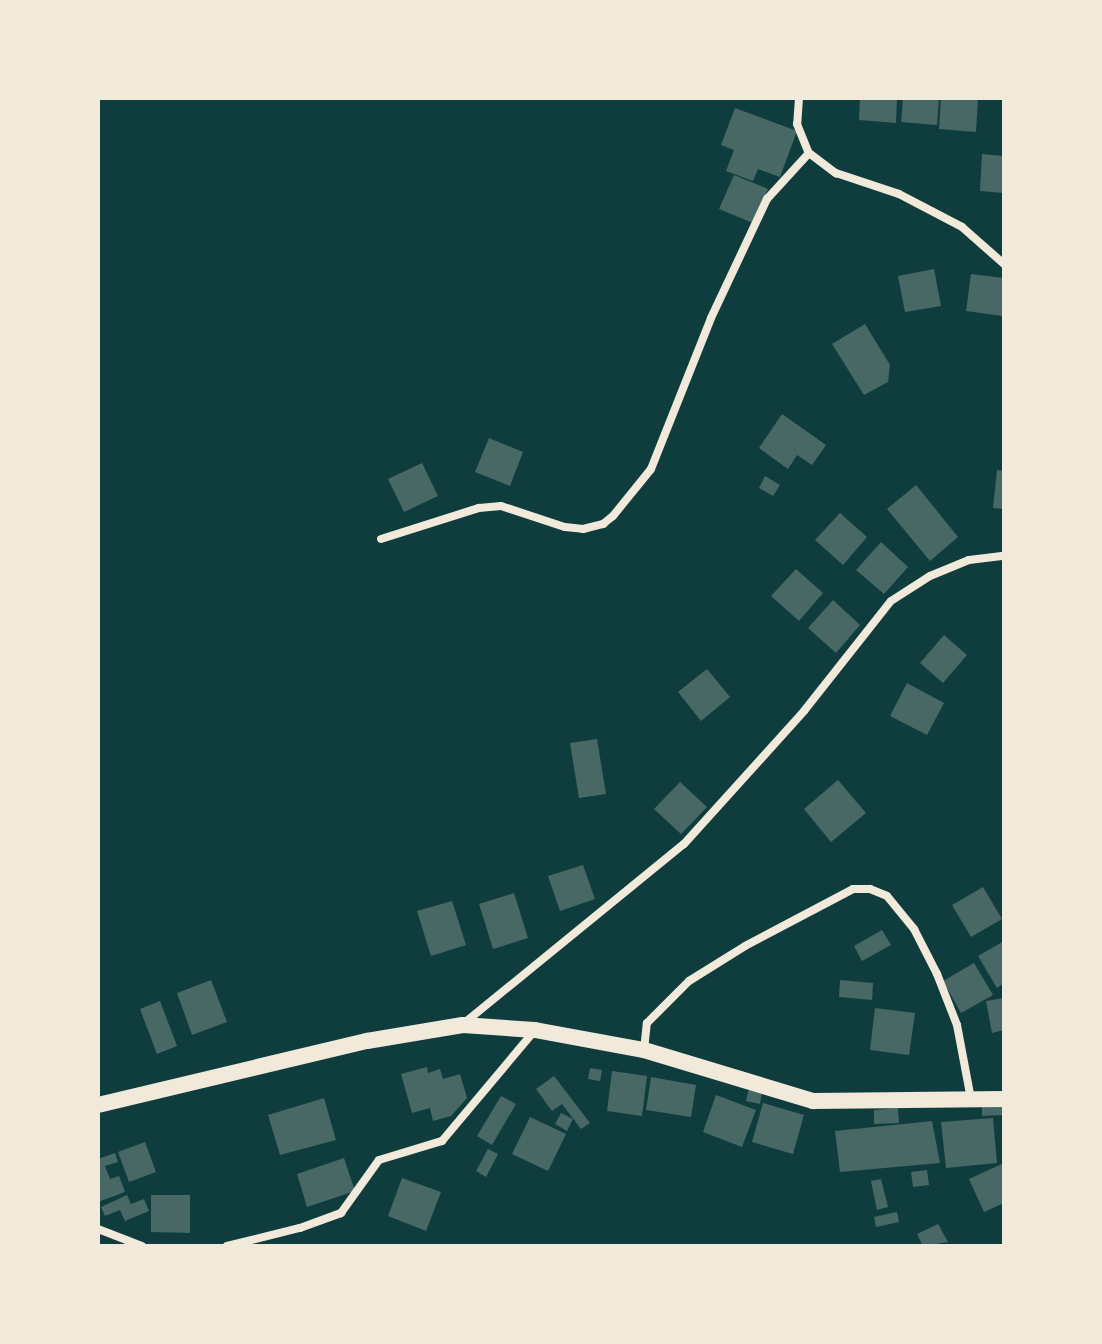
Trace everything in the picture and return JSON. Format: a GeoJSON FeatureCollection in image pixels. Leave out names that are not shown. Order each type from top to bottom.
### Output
{"type":"FeatureCollection","features":[{"type":"Feature","properties":{"kind":"main road"},"geometry":{"type":"LineString","coordinates":[[98,1105],[367,1041],[463,1025],[535,1030],[644,1050],[813,1101],[1004,1099]]}},
{"type":"Feature","properties":{"kind":"street"},"geometry":{"type":"LineString","coordinates":[[799,98],[797,124],[809,153],[836,173],[899,194],[962,227],[1004,264]]}},
{"type":"Feature","properties":{"kind":"street"},"geometry":{"type":"LineString","coordinates":[[381,539],[490,507],[513,509],[565,527],[583,529],[603,524],[613,516],[651,469],[711,318],[767,199],[809,153]]}},
{"type":"Feature","properties":{"kind":"street"},"geometry":{"type":"LineString","coordinates":[[463,1025],[684,844],[804,711],[891,601],[930,576],[969,560],[1004,556]]}},
{"type":"Feature","properties":{"kind":"street"},"geometry":{"type":"LineString","coordinates":[[644,1050],[647,1023],[689,981],[745,946],[853,889],[870,889],[887,896],[914,929],[937,974],[957,1025],[971,1099]]}},
{"type":"Feature","properties":{"kind":"street"},"geometry":{"type":"LineString","coordinates":[[227,1246],[300,1228],[341,1213],[379,1160],[442,1141],[535,1030]]}},
{"type":"Feature","properties":{"kind":"street"},"geometry":{"type":"LineString","coordinates":[[98,1229],[142,1246]]}},
{"type":"Feature","properties":{"kind":"building"},"geometry":{"type":"Polygon","coordinates":[[[860,98],[897,98],[896,123],[859,120],[860,98]]]}},
{"type":"Feature","properties":{"kind":"building"},"geometry":{"type":"Polygon","coordinates":[[[903,98],[939,98],[937,125],[901,122],[903,98]]]}},
{"type":"Feature","properties":{"kind":"building"},"geometry":{"type":"Polygon","coordinates":[[[941,98],[978,98],[976,132],[939,129],[941,98]]]}},
{"type":"Feature","properties":{"kind":"building"},"geometry":{"type":"Polygon","coordinates":[[[735,108],[797,131],[780,177],[758,169],[753,181],[726,171],[734,150],[721,145],[735,108]]]}},
{"type":"Feature","properties":{"kind":"building"},"geometry":{"type":"Polygon","coordinates":[[[982,154],[1004,156],[1004,193],[980,191],[982,154]]]}},
{"type":"Feature","properties":{"kind":"building"},"geometry":{"type":"Polygon","coordinates":[[[734,175],[768,189],[753,223],[719,209],[734,175]]]}},
{"type":"Feature","properties":{"kind":"building"},"geometry":{"type":"Polygon","coordinates":[[[934,269],[941,306],[905,312],[898,276],[934,269]]]}},
{"type":"Feature","properties":{"kind":"building"},"geometry":{"type":"Polygon","coordinates":[[[971,274],[1004,278],[1003,316],[966,311],[971,274]]]}},
{"type":"Feature","properties":{"kind":"building"},"geometry":{"type":"Polygon","coordinates":[[[865,324],[890,365],[888,382],[864,395],[832,344],[865,324]]]}},
{"type":"Feature","properties":{"kind":"building"},"geometry":{"type":"Polygon","coordinates":[[[782,414],[826,445],[812,465],[797,455],[788,469],[759,448],[782,414]]]}},
{"type":"Feature","properties":{"kind":"building"},"geometry":{"type":"Polygon","coordinates":[[[489,438],[523,452],[510,486],[475,472],[489,438]]]}},
{"type":"Feature","properties":{"kind":"building"},"geometry":{"type":"Polygon","coordinates":[[[422,463],[438,496],[404,512],[388,479],[422,463]]]}},
{"type":"Feature","properties":{"kind":"building"},"geometry":{"type":"Polygon","coordinates":[[[997,470],[1004,471],[1004,509],[993,508],[997,470]]]}},
{"type":"Feature","properties":{"kind":"building"},"geometry":{"type":"Polygon","coordinates":[[[765,476],[780,485],[773,496],[759,488],[765,476]]]}},
{"type":"Feature","properties":{"kind":"building"},"geometry":{"type":"Polygon","coordinates":[[[916,485],[958,537],[930,561],[887,509],[916,485]]]}},
{"type":"Feature","properties":{"kind":"building"},"geometry":{"type":"Polygon","coordinates":[[[840,513],[867,537],[843,565],[815,540],[840,513]]]}},
{"type":"Feature","properties":{"kind":"building"},"geometry":{"type":"Polygon","coordinates":[[[881,542],[908,567],[884,594],[856,570],[881,542]]]}},
{"type":"Feature","properties":{"kind":"building"},"geometry":{"type":"Polygon","coordinates":[[[796,569],[823,593],[799,621],[771,596],[796,569]]]}},
{"type":"Feature","properties":{"kind":"building"},"geometry":{"type":"Polygon","coordinates":[[[833,600],[860,625],[836,653],[808,628],[833,600]]]}},
{"type":"Feature","properties":{"kind":"building"},"geometry":{"type":"Polygon","coordinates":[[[944,635],[967,655],[943,683],[920,663],[944,635]]]}},
{"type":"Feature","properties":{"kind":"building"},"geometry":{"type":"Polygon","coordinates":[[[707,669],[730,697],[701,721],[678,692],[707,669]]]}},
{"type":"Feature","properties":{"kind":"building"},"geometry":{"type":"Polygon","coordinates":[[[907,683],[944,703],[927,735],[890,716],[907,683]]]}},
{"type":"Feature","properties":{"kind":"building"},"geometry":{"type":"Polygon","coordinates":[[[597,739],[606,794],[579,798],[570,743],[597,739]]]}},
{"type":"Feature","properties":{"kind":"building"},"geometry":{"type":"Polygon","coordinates":[[[838,780],[866,813],[831,842],[804,809],[838,780]]]}},
{"type":"Feature","properties":{"kind":"building"},"geometry":{"type":"Polygon","coordinates":[[[680,782],[707,807],[681,834],[654,809],[680,782]]]}},
{"type":"Feature","properties":{"kind":"building"},"geometry":{"type":"Polygon","coordinates":[[[583,865],[595,899],[560,911],[548,876],[583,865]]]}},
{"type":"Feature","properties":{"kind":"building"},"geometry":{"type":"Polygon","coordinates":[[[983,887],[1002,919],[971,937],[952,905],[983,887]]]}},
{"type":"Feature","properties":{"kind":"building"},"geometry":{"type":"Polygon","coordinates":[[[514,893],[528,938],[493,949],[479,904],[514,893]]]}},
{"type":"Feature","properties":{"kind":"building"},"geometry":{"type":"Polygon","coordinates":[[[452,901],[466,945],[431,956],[417,911],[452,901]]]}},
{"type":"Feature","properties":{"kind":"building"},"geometry":{"type":"Polygon","coordinates":[[[882,930],[891,945],[862,961],[854,946],[882,930]]]}},
{"type":"Feature","properties":{"kind":"building"},"geometry":{"type":"Polygon","coordinates":[[[1004,941],[1004,983],[997,988],[978,956],[1004,941]]]}},
{"type":"Feature","properties":{"kind":"building"},"geometry":{"type":"Polygon","coordinates":[[[974,963],[993,995],[961,1013],[943,981],[974,963]]]}},
{"type":"Feature","properties":{"kind":"building"},"geometry":{"type":"Polygon","coordinates":[[[211,980],[227,1022],[192,1035],[177,993],[211,980]]]}},
{"type":"Feature","properties":{"kind":"building"},"geometry":{"type":"Polygon","coordinates":[[[840,980],[873,983],[872,1000],[839,997],[840,980]]]}},
{"type":"Feature","properties":{"kind":"building"},"geometry":{"type":"Polygon","coordinates":[[[1004,998],[1004,1030],[992,1033],[986,1001],[1004,998]]]}},
{"type":"Feature","properties":{"kind":"building"},"geometry":{"type":"Polygon","coordinates":[[[160,1001],[177,1046],[157,1054],[140,1009],[160,1001]]]}},
{"type":"Feature","properties":{"kind":"building"},"geometry":{"type":"Polygon","coordinates":[[[875,1008],[915,1013],[909,1055],[870,1050],[875,1008]]]}},
{"type":"Feature","properties":{"kind":"building"},"geometry":{"type":"Polygon","coordinates":[[[427,1067],[428,1073],[440,1069],[443,1079],[460,1074],[467,1098],[451,1116],[433,1121],[430,1108],[412,1113],[401,1074],[427,1067]]]}},
{"type":"Feature","properties":{"kind":"building"},"geometry":{"type":"Polygon","coordinates":[[[590,1068],[602,1070],[600,1081],[588,1079],[590,1068]]]}},
{"type":"Feature","properties":{"kind":"building"},"geometry":{"type":"Polygon","coordinates":[[[612,1071],[647,1076],[642,1116],[607,1111],[612,1071]]]}},
{"type":"Feature","properties":{"kind":"building"},"geometry":{"type":"Polygon","coordinates":[[[554,1076],[590,1123],[581,1129],[562,1104],[552,1111],[536,1089],[554,1076]]]}},
{"type":"Feature","properties":{"kind":"building"},"geometry":{"type":"Polygon","coordinates":[[[651,1077],[696,1085],[691,1117],[646,1110],[651,1077]]]}},
{"type":"Feature","properties":{"kind":"building"},"geometry":{"type":"Polygon","coordinates":[[[749,1089],[762,1092],[760,1104],[746,1101],[749,1089]]]}},
{"type":"Feature","properties":{"kind":"building"},"geometry":{"type":"Polygon","coordinates":[[[716,1095],[756,1110],[742,1147],[703,1132],[716,1095]]]}},
{"type":"Feature","properties":{"kind":"building"},"geometry":{"type":"Polygon","coordinates":[[[501,1096],[516,1104],[492,1145],[477,1136],[501,1096]]]}},
{"type":"Feature","properties":{"kind":"building"},"geometry":{"type":"Polygon","coordinates":[[[324,1098],[336,1140],[280,1155],[268,1115],[324,1098]]]}},
{"type":"Feature","properties":{"kind":"building"},"geometry":{"type":"Polygon","coordinates":[[[763,1103],[804,1115],[793,1154],[752,1142],[763,1103]]]}},
{"type":"Feature","properties":{"kind":"building"},"geometry":{"type":"Polygon","coordinates":[[[1004,1103],[1004,1115],[982,1116],[982,1104],[1004,1103]]]}},
{"type":"Feature","properties":{"kind":"building"},"geometry":{"type":"Polygon","coordinates":[[[898,1108],[899,1123],[874,1124],[874,1110],[898,1108]]]}},
{"type":"Feature","properties":{"kind":"building"},"geometry":{"type":"Polygon","coordinates":[[[561,1113],[573,1119],[567,1131],[555,1124],[561,1113]]]}},
{"type":"Feature","properties":{"kind":"building"},"geometry":{"type":"Polygon","coordinates":[[[530,1117],[566,1134],[548,1171],[512,1154],[530,1117]]]}},
{"type":"Feature","properties":{"kind":"building"},"geometry":{"type":"Polygon","coordinates":[[[993,1118],[997,1163],[946,1168],[941,1122],[993,1118]]]}},
{"type":"Feature","properties":{"kind":"building"},"geometry":{"type":"Polygon","coordinates":[[[932,1121],[940,1163],[840,1172],[835,1131],[932,1121]]]}},
{"type":"Feature","properties":{"kind":"building"},"geometry":{"type":"Polygon","coordinates":[[[145,1142],[156,1172],[129,1182],[118,1152],[145,1142]]]}},
{"type":"Feature","properties":{"kind":"building"},"geometry":{"type":"Polygon","coordinates":[[[488,1149],[498,1154],[486,1177],[476,1171],[488,1149]]]}},
{"type":"Feature","properties":{"kind":"building"},"geometry":{"type":"Polygon","coordinates":[[[115,1153],[118,1162],[105,1166],[110,1179],[119,1176],[125,1192],[98,1202],[98,1159],[115,1153]]]}},
{"type":"Feature","properties":{"kind":"building"},"geometry":{"type":"Polygon","coordinates":[[[344,1158],[355,1191],[307,1207],[297,1174],[344,1158]]]}},
{"type":"Feature","properties":{"kind":"building"},"geometry":{"type":"Polygon","coordinates":[[[1004,1163],[1004,1203],[984,1212],[969,1179],[1004,1163]]]}},
{"type":"Feature","properties":{"kind":"building"},"geometry":{"type":"Polygon","coordinates":[[[927,1170],[929,1185],[913,1187],[911,1172],[927,1170]]]}},
{"type":"Feature","properties":{"kind":"building"},"geometry":{"type":"Polygon","coordinates":[[[402,1178],[441,1192],[426,1231],[388,1216],[402,1178]]]}},
{"type":"Feature","properties":{"kind":"building"},"geometry":{"type":"Polygon","coordinates":[[[881,1179],[888,1207],[877,1210],[871,1181],[881,1179]]]}},
{"type":"Feature","properties":{"kind":"building"},"geometry":{"type":"Polygon","coordinates":[[[127,1195],[131,1204],[144,1199],[149,1211],[125,1221],[120,1210],[105,1216],[101,1207],[127,1195]]]}},
{"type":"Feature","properties":{"kind":"building"},"geometry":{"type":"Polygon","coordinates":[[[151,1195],[190,1195],[190,1233],[151,1232],[151,1195]]]}},
{"type":"Feature","properties":{"kind":"building"},"geometry":{"type":"Polygon","coordinates":[[[897,1212],[899,1222],[876,1227],[874,1217],[897,1212]]]}},
{"type":"Feature","properties":{"kind":"building"},"geometry":{"type":"Polygon","coordinates":[[[938,1224],[948,1242],[923,1246],[917,1234],[938,1224]]]}}]}
